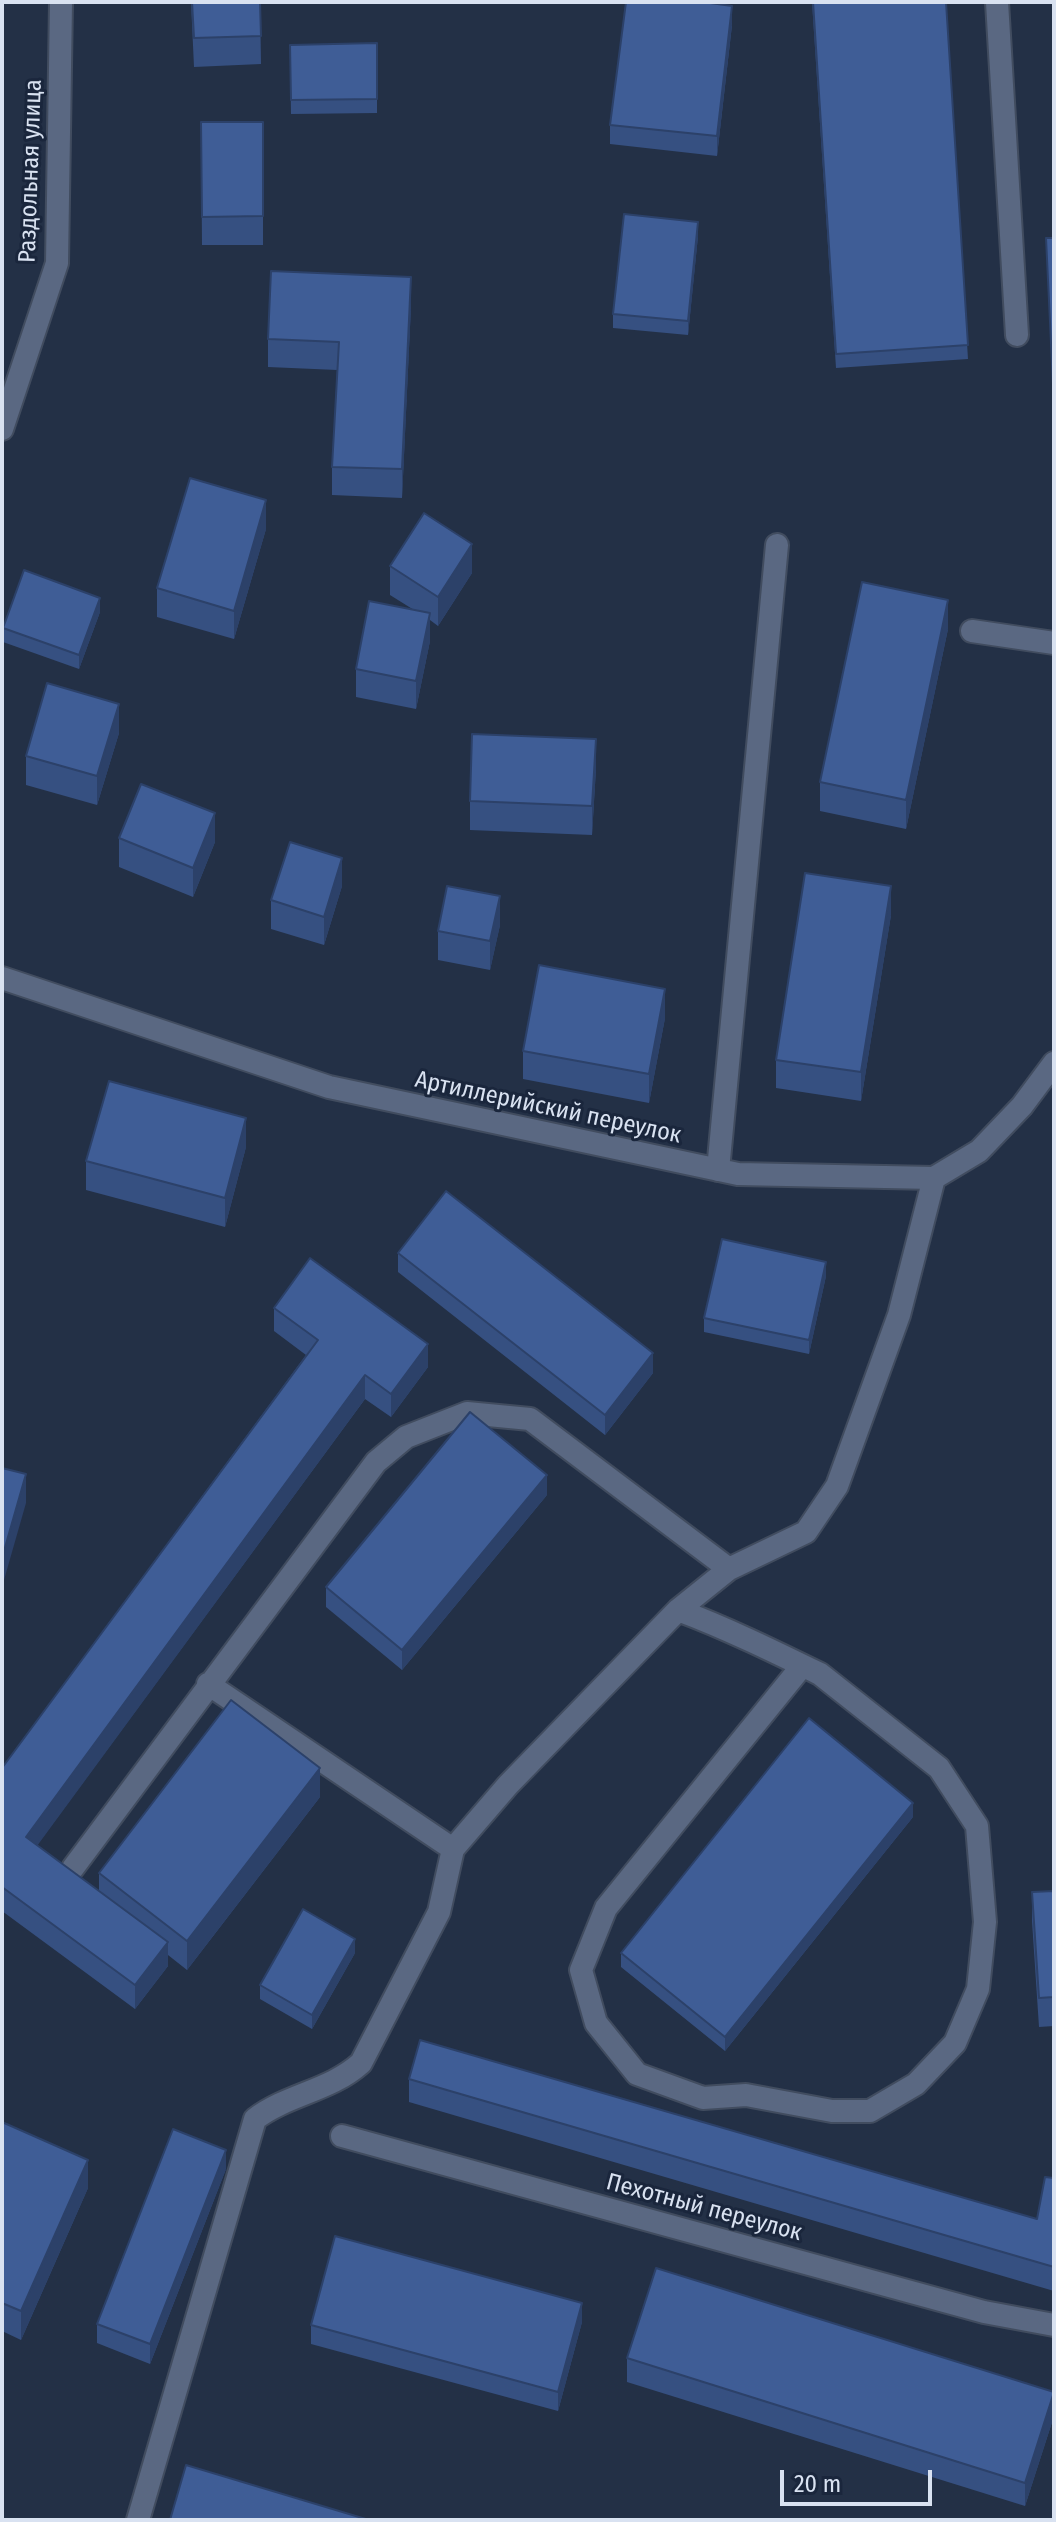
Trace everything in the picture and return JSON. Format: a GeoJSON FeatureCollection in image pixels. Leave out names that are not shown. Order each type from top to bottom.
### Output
{"type":"FeatureCollection","features":[{"type":"Feature","properties":{"kind":"lane","name":"Раздольная улица"},"geometry":{"type":"LineString","coordinates":[[2,429],[57,263],[61,2]]}},
{"type":"Feature","properties":{"kind":"lane"},"geometry":{"type":"LineString","coordinates":[[997,2],[1017,335]]}},
{"type":"Feature","properties":{"kind":"lane"},"geometry":{"type":"LineString","coordinates":[[718,1170],[777,545]]}},
{"type":"Feature","properties":{"kind":"lane"},"geometry":{"type":"LineString","coordinates":[[972,631],[1054,643]]}},
{"type":"Feature","properties":{"kind":"lane","name":"Артиллерийский переулок"},"geometry":{"type":"LineString","coordinates":[[2,978],[329,1087],[738,1174],[934,1178]]}},
{"type":"Feature","properties":{"kind":"lane"},"geometry":{"type":"LineString","coordinates":[[138,2520],[255,2119],[273,2105],[344,2079],[361,2063],[439,1912],[453,1849],[508,1785],[678,1610],[729,1569],[806,1532],[837,1486],[899,1315],[934,1178],[979,1151],[1022,1106],[1054,1063]]}},
{"type":"Feature","properties":{"kind":"lane"},"geometry":{"type":"LineString","coordinates":[[73,1868],[376,1462],[406,1437],[467,1413],[530,1419],[729,1569]]}},
{"type":"Feature","properties":{"kind":"lane"},"geometry":{"type":"LineString","coordinates":[[678,1610],[820,1674],[939,1768],[977,1826],[985,1922],[978,1989],[955,2043],[916,2084],[870,2111],[832,2111],[746,2095],[703,2098],[637,2074],[596,2023],[581,1970],[606,1908],[802,1666]]}},
{"type":"Feature","properties":{"kind":"lane"},"geometry":{"type":"LineString","coordinates":[[208,1684],[453,1849]]}},
{"type":"Feature","properties":{"kind":"lane","name":"Пехотный переулок"},"geometry":{"type":"LineString","coordinates":[[342,2136],[984,2312],[1054,2325]]}},
{"type":"Feature","properties":{"kind":"building"},"geometry":{"type":"Polygon","coordinates":[[[192,2],[260,2],[261,36],[194,38],[192,2]]]}},
{"type":"Feature","properties":{"kind":"building"},"geometry":{"type":"Polygon","coordinates":[[[626,2],[703,2],[732,6],[717,136],[610,125],[626,2]]]}},
{"type":"Feature","properties":{"kind":"building"},"geometry":{"type":"Polygon","coordinates":[[[813,2],[946,2],[968,345],[836,354],[813,2]]]}},
{"type":"Feature","properties":{"kind":"building"},"geometry":{"type":"Polygon","coordinates":[[[377,43],[377,99],[291,100],[290,45],[377,43]]]}},
{"type":"Feature","properties":{"kind":"building"},"geometry":{"type":"Polygon","coordinates":[[[201,122],[263,122],[263,216],[202,217],[201,122]]]}},
{"type":"Feature","properties":{"kind":"building"},"geometry":{"type":"Polygon","coordinates":[[[624,214],[698,222],[688,321],[613,314],[624,214]]]}},
{"type":"Feature","properties":{"kind":"building"},"geometry":{"type":"Polygon","coordinates":[[[1046,238],[1054,238],[1054,406],[1046,238]]]}},
{"type":"Feature","properties":{"kind":"building"},"geometry":{"type":"Polygon","coordinates":[[[271,271],[411,277],[402,469],[332,467],[339,342],[268,339],[271,271]]]}},
{"type":"Feature","properties":{"kind":"building"},"geometry":{"type":"Polygon","coordinates":[[[190,478],[266,500],[234,611],[157,588],[190,478]]]}},
{"type":"Feature","properties":{"kind":"building"},"geometry":{"type":"Polygon","coordinates":[[[424,513],[472,544],[438,597],[390,566],[424,513]]]}},
{"type":"Feature","properties":{"kind":"building"},"geometry":{"type":"Polygon","coordinates":[[[24,570],[100,598],[79,655],[3,628],[24,570]]]}},
{"type":"Feature","properties":{"kind":"building"},"geometry":{"type":"Polygon","coordinates":[[[862,582],[948,600],[906,800],[820,782],[862,582]]]}},
{"type":"Feature","properties":{"kind":"building"},"geometry":{"type":"Polygon","coordinates":[[[369,601],[430,613],[416,681],[356,669],[369,601]]]}},
{"type":"Feature","properties":{"kind":"building"},"geometry":{"type":"Polygon","coordinates":[[[47,683],[119,704],[97,776],[26,756],[47,683]]]}},
{"type":"Feature","properties":{"kind":"building"},"geometry":{"type":"Polygon","coordinates":[[[472,734],[596,739],[592,806],[470,801],[472,734]]]}},
{"type":"Feature","properties":{"kind":"building"},"geometry":{"type":"Polygon","coordinates":[[[141,784],[215,813],[193,868],[119,838],[141,784]]]}},
{"type":"Feature","properties":{"kind":"building"},"geometry":{"type":"Polygon","coordinates":[[[290,842],[342,858],[324,917],[271,900],[290,842]]]}},
{"type":"Feature","properties":{"kind":"building"},"geometry":{"type":"Polygon","coordinates":[[[805,873],[891,886],[861,1072],[776,1060],[805,873]]]}},
{"type":"Feature","properties":{"kind":"building"},"geometry":{"type":"Polygon","coordinates":[[[447,886],[500,896],[490,941],[438,931],[447,886]]]}},
{"type":"Feature","properties":{"kind":"building"},"geometry":{"type":"Polygon","coordinates":[[[539,965],[665,989],[649,1074],[523,1051],[539,965]]]}},
{"type":"Feature","properties":{"kind":"building"},"geometry":{"type":"Polygon","coordinates":[[[109,1081],[246,1118],[225,1198],[86,1161],[109,1081]]]}},
{"type":"Feature","properties":{"kind":"building"},"geometry":{"type":"Polygon","coordinates":[[[446,1191],[653,1353],[605,1415],[398,1253],[446,1191]]]}},
{"type":"Feature","properties":{"kind":"building"},"geometry":{"type":"Polygon","coordinates":[[[722,1239],[826,1262],[809,1340],[704,1318],[722,1239]]]}},
{"type":"Feature","properties":{"kind":"building"},"geometry":{"type":"Polygon","coordinates":[[[310,1258],[428,1344],[391,1394],[365,1375],[26,1837],[168,1942],[135,1985],[2,1887],[2,1768],[318,1340],[274,1308],[310,1258]]]}},
{"type":"Feature","properties":{"kind":"building"},"geometry":{"type":"Polygon","coordinates":[[[470,1412],[547,1475],[402,1650],[326,1587],[470,1412]]]}},
{"type":"Feature","properties":{"kind":"building"},"geometry":{"type":"Polygon","coordinates":[[[2,1468],[26,1474],[2,1558],[2,1468]]]}},
{"type":"Feature","properties":{"kind":"building"},"geometry":{"type":"Polygon","coordinates":[[[231,1700],[320,1768],[187,1941],[99,1873],[231,1700]]]}},
{"type":"Feature","properties":{"kind":"building"},"geometry":{"type":"Polygon","coordinates":[[[809,1718],[913,1803],[725,2037],[621,1953],[809,1718]]]}},
{"type":"Feature","properties":{"kind":"building"},"geometry":{"type":"Polygon","coordinates":[[[1054,1891],[1054,1997],[1039,1998],[1032,1892],[1054,1891]]]}},
{"type":"Feature","properties":{"kind":"building"},"geometry":{"type":"Polygon","coordinates":[[[303,1909],[355,1939],[312,2015],[260,1985],[303,1909]]]}},
{"type":"Feature","properties":{"kind":"building"},"geometry":{"type":"Polygon","coordinates":[[[420,2040],[1037,2219],[1045,2177],[1054,2178],[1054,2267],[409,2079],[420,2040]]]}},
{"type":"Feature","properties":{"kind":"building"},"geometry":{"type":"Polygon","coordinates":[[[2,2122],[88,2160],[21,2311],[2,2303],[2,2122]]]}},
{"type":"Feature","properties":{"kind":"building"},"geometry":{"type":"Polygon","coordinates":[[[173,2129],[226,2150],[150,2344],[97,2324],[173,2129]]]}},
{"type":"Feature","properties":{"kind":"building"},"geometry":{"type":"Polygon","coordinates":[[[335,2236],[582,2303],[558,2392],[311,2325],[335,2236]]]}},
{"type":"Feature","properties":{"kind":"building"},"geometry":{"type":"Polygon","coordinates":[[[656,2268],[1054,2392],[1025,2483],[627,2358],[656,2268]]]}},
{"type":"Feature","properties":{"kind":"building"},"geometry":{"type":"Polygon","coordinates":[[[186,2465],[369,2520],[170,2520],[186,2465]]]}}]}
